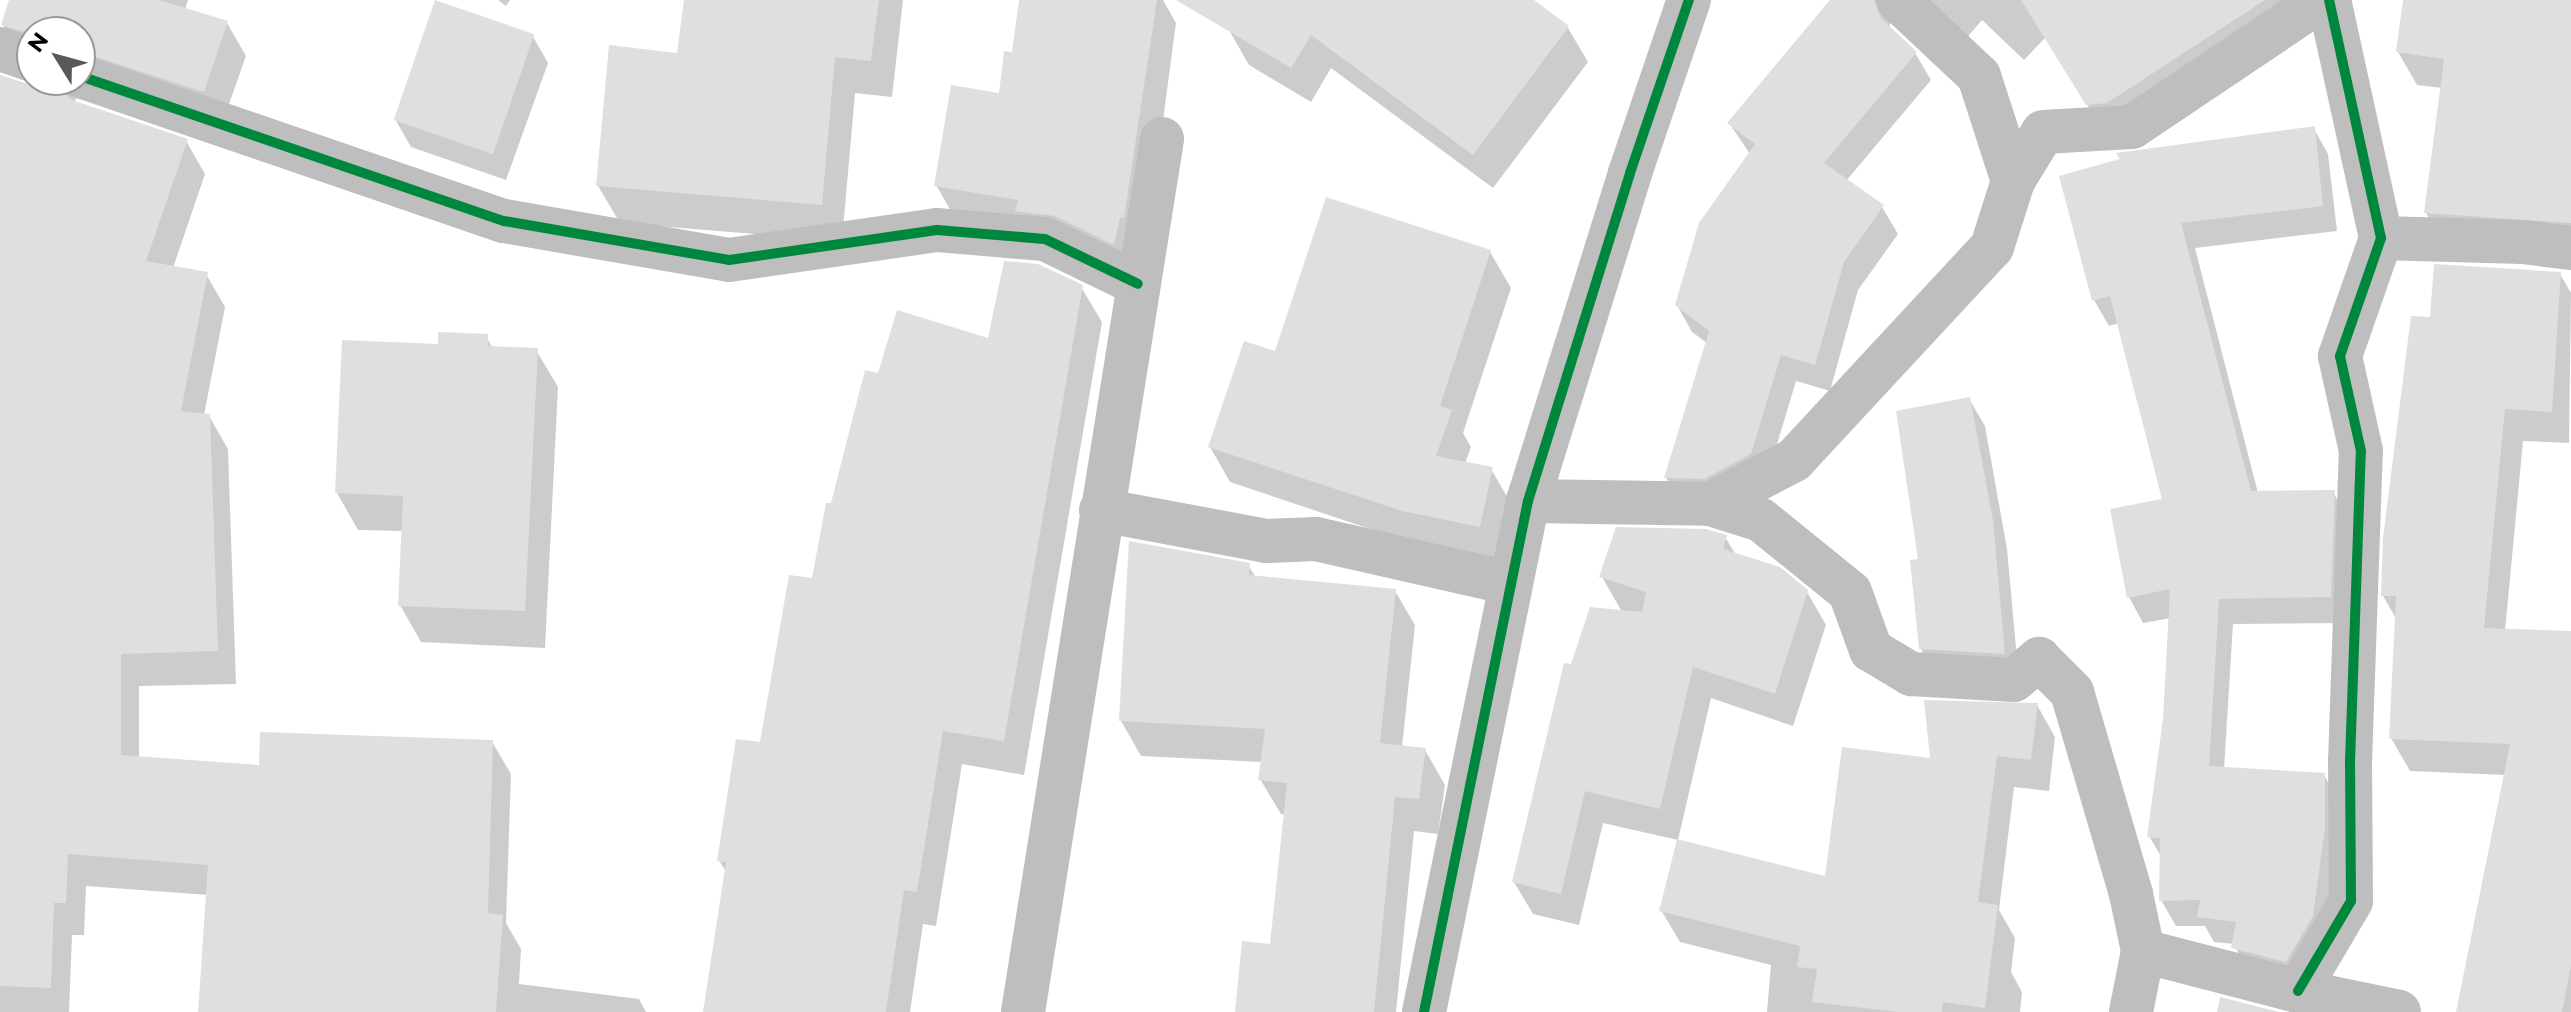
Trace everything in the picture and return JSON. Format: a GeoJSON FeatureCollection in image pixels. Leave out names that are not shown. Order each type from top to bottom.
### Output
{"type":"FeatureCollection","features":[{"type":"Feature","properties":{"kind":"street"},"geometry":{"type":"LineString","coordinates":[[1424,1012],[1528,501],[1630,173],[1689,0]]}},
{"type":"Feature","properties":{"kind":"street"},"geometry":{"type":"LineString","coordinates":[[1898,0],[1979,76],[2013,181]]}},
{"type":"Feature","properties":{"kind":"street"},"geometry":{"type":"LineString","coordinates":[[1710,504],[1794,460],[1992,247],[2013,181],[2043,132],[2132,127],[2321,0]]}},
{"type":"Feature","properties":{"kind":"street"},"geometry":{"type":"LineString","coordinates":[[2298,991],[2351,901],[2350,762],[2361,451],[2340,356],[2381,238],[2329,0]]}},
{"type":"Feature","properties":{"kind":"street"},"geometry":{"type":"LineString","coordinates":[[96,81],[504,221],[729,260],[937,230],[1045,239],[1138,284]]}},
{"type":"Feature","properties":{"kind":"street"},"geometry":{"type":"LineString","coordinates":[[1023,1012],[1162,139]]}},
{"type":"Feature","properties":{"kind":"street"},"geometry":{"type":"LineString","coordinates":[[2381,238],[2522,242],[2571,248]]}},
{"type":"Feature","properties":{"kind":"street"},"geometry":{"type":"LineString","coordinates":[[1528,501],[1710,504],[1761,520],[1850,592],[1871,650],[1911,674],[2014,680],[2039,659],[2072,692],[2116,837],[2143,951],[2131,1012]]}},
{"type":"Feature","properties":{"kind":"street"},"geometry":{"type":"LineString","coordinates":[[1101,510],[1267,541],[1316,539],[1510,583]]}},
{"type":"Feature","properties":{"kind":"street"},"geometry":{"type":"LineString","coordinates":[[2143,951],[2298,991],[2399,1012]]}},
{"type":"Feature","properties":{"kind":"building"},"geometry":{"type":"Polygon","coordinates":[[[9,0],[159,0],[228,21],[204,92],[96,57],[96,16],[16,16],[16,29],[1,25],[9,0]]]}},
{"type":"Feature","properties":{"kind":"building"},"geometry":{"type":"Polygon","coordinates":[[[435,0],[534,34],[493,154],[394,120],[435,0]]]}},
{"type":"Feature","properties":{"kind":"building"},"geometry":{"type":"Polygon","coordinates":[[[684,0],[879,0],[871,61],[835,57],[822,205],[596,186],[609,45],[677,53],[684,0]]]}},
{"type":"Feature","properties":{"kind":"building"},"geometry":{"type":"Polygon","coordinates":[[[1019,0],[1157,0],[1124,218],[1120,217],[1114,245],[1055,216],[1015,211],[1018,200],[934,186],[951,85],[999,93],[1004,51],[1012,52],[1019,0]]]}},
{"type":"Feature","properties":{"kind":"building"},"geometry":{"type":"Polygon","coordinates":[[[1176,0],[1534,0],[1569,26],[1473,155],[1311,35],[1291,68],[1176,0]]]}},
{"type":"Feature","properties":{"kind":"building"},"geometry":{"type":"Polygon","coordinates":[[[1830,0],[1874,0],[1881,18],[1917,52],[1824,163],[1884,205],[1844,262],[1815,365],[1781,355],[1751,454],[1704,479],[1664,478],[1709,331],[1675,305],[1699,223],[1755,144],[1727,123],[1830,0]]]}},
{"type":"Feature","properties":{"kind":"building"},"geometry":{"type":"Polygon","coordinates":[[[2021,0],[2265,0],[2107,103],[2086,105],[2021,0]]]}},
{"type":"Feature","properties":{"kind":"building"},"geometry":{"type":"Polygon","coordinates":[[[2403,0],[2571,0],[2571,223],[2424,213],[2444,59],[2396,52],[2403,0]]]}},
{"type":"Feature","properties":{"kind":"building"},"geometry":{"type":"Polygon","coordinates":[[[0,75],[16,81],[16,96],[66,96],[188,139],[146,261],[208,272],[181,411],[210,414],[218,651],[121,654],[121,755],[259,765],[260,732],[493,740],[488,913],[503,915],[496,1012],[198,1012],[208,865],[68,854],[66,903],[54,903],[51,988],[0,986],[0,75]]]}},
{"type":"Feature","properties":{"kind":"building"},"geometry":{"type":"Polygon","coordinates":[[[2315,126],[2323,206],[2181,223],[2251,491],[2335,490],[2331,597],[2219,599],[2209,766],[2325,773],[2325,827],[2313,916],[2286,962],[2231,948],[2236,922],[2197,917],[2200,900],[2159,901],[2160,838],[2147,837],[2163,719],[2170,589],[2127,598],[2110,509],[2162,499],[2110,296],[2092,301],[2059,176],[2120,159],[2116,153],[2315,126]]]}},
{"type":"Feature","properties":{"kind":"building"},"geometry":{"type":"Polygon","coordinates":[[[1326,197],[1491,250],[1440,406],[1452,410],[1436,456],[1493,467],[1480,527],[1402,511],[1208,447],[1244,341],[1275,351],[1326,197]]]}},
{"type":"Feature","properties":{"kind":"building"},"geometry":{"type":"Polygon","coordinates":[[[1004,261],[1038,264],[1083,285],[1004,741],[943,731],[917,892],[904,890],[886,1012],[703,1012],[726,862],[717,861],[736,739],[760,742],[789,575],[812,578],[826,503],[831,503],[865,370],[878,373],[897,310],[988,338],[1004,261]]]}},
{"type":"Feature","properties":{"kind":"building"},"geometry":{"type":"Polygon","coordinates":[[[2434,264],[2561,272],[2552,412],[2505,409],[2484,628],[2571,631],[2571,966],[2562,1012],[2456,1012],[2510,744],[2389,739],[2396,596],[2381,596],[2383,538],[2411,316],[2430,317],[2434,264]]]}},
{"type":"Feature","properties":{"kind":"building"},"geometry":{"type":"Polygon","coordinates":[[[438,332],[488,334],[488,346],[538,348],[525,611],[398,606],[403,496],[335,493],[342,340],[438,344],[438,332]]]}},
{"type":"Feature","properties":{"kind":"building"},"geometry":{"type":"Polygon","coordinates":[[[1970,397],[1993,520],[2005,654],[1919,649],[1910,560],[1918,559],[1896,411],[1970,397]]]}},
{"type":"Feature","properties":{"kind":"building"},"geometry":{"type":"Polygon","coordinates":[[[1616,527],[1706,529],[1727,535],[1723,549],[1780,567],[1808,590],[1775,694],[1693,667],[1660,809],[1585,791],[1561,894],[1512,882],[1564,663],[1571,664],[1590,607],[1642,612],[1646,592],[1599,577],[1616,527]]]}},
{"type":"Feature","properties":{"kind":"building"},"geometry":{"type":"Polygon","coordinates":[[[1129,541],[1250,563],[1249,575],[1396,589],[1380,743],[1426,748],[1419,799],[1395,797],[1374,1012],[1235,1012],[1242,941],[1270,944],[1287,783],[1258,780],[1265,729],[1119,721],[1129,541]]]}},
{"type":"Feature","properties":{"kind":"building"},"geometry":{"type":"Polygon","coordinates":[[[1924,700],[2038,703],[2031,760],[1997,756],[1978,902],[1998,905],[1985,1008],[1943,1002],[1942,1012],[1898,1012],[1812,1002],[1817,969],[1797,967],[1800,946],[1659,911],[1677,839],[1825,876],[1842,747],[1930,758],[1924,700]]]}},
{"type":"Feature","properties":{"kind":"building"},"geometry":{"type":"Polygon","coordinates":[[[2220,997],[2279,1012],[2217,1012],[2220,997]]]}},
{"type":"Feature","properties":{"kind":"cycle path"},"geometry":{"type":"LineString","coordinates":[[1424,1012],[1528,501],[1630,173],[1689,0]]}},
{"type":"Feature","properties":{"kind":"cycle path"},"geometry":{"type":"LineString","coordinates":[[2298,991],[2351,901],[2350,762],[2361,451],[2340,356],[2381,238],[2329,0]]}},
{"type":"Feature","properties":{"kind":"cycle path"},"geometry":{"type":"LineString","coordinates":[[96,81],[504,221],[729,260],[937,230],[1045,239],[1138,284]]}}]}
